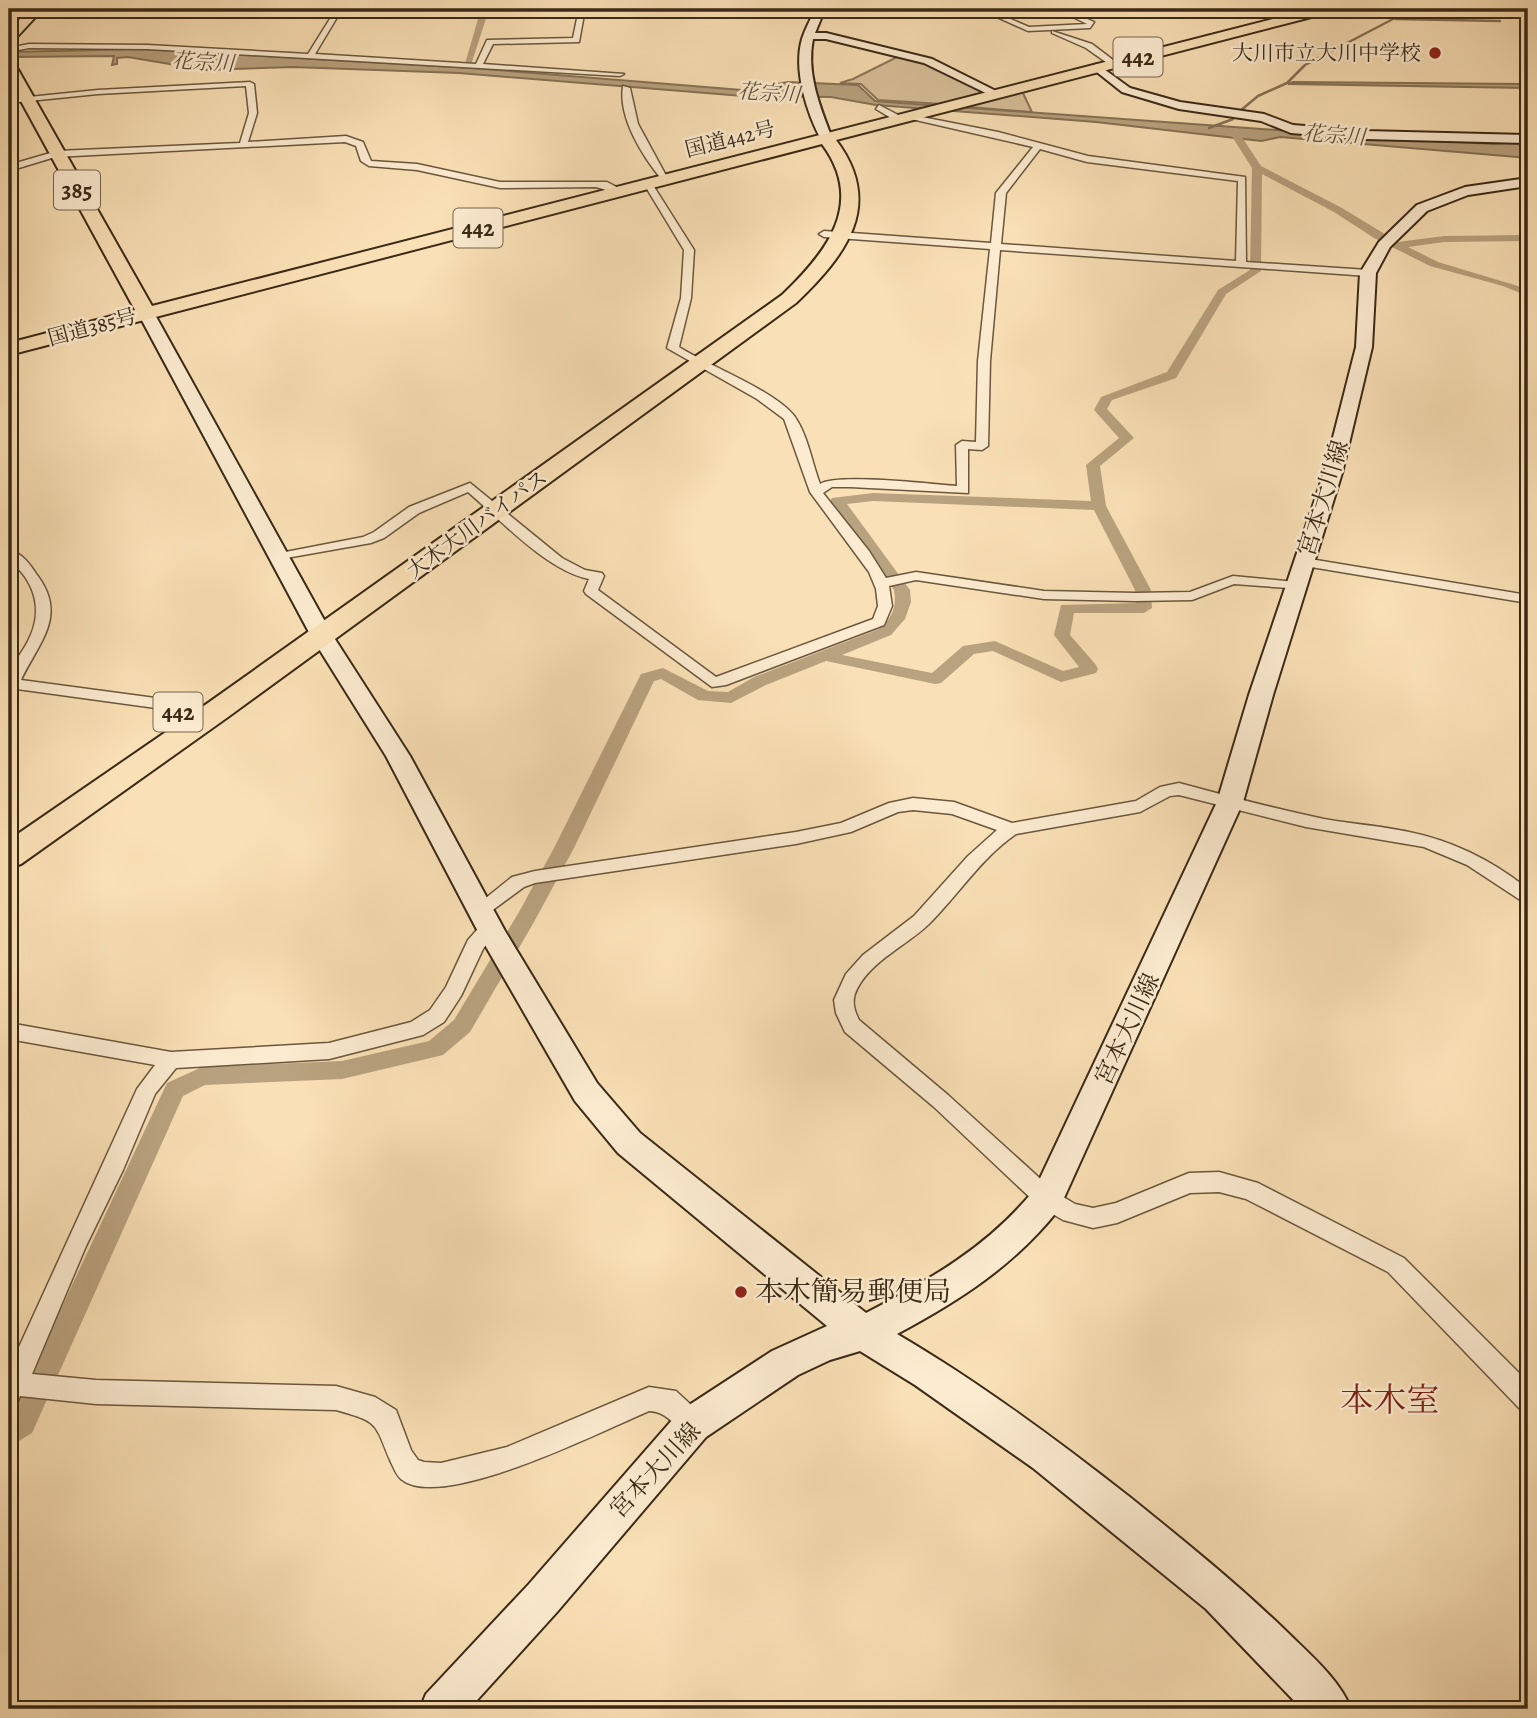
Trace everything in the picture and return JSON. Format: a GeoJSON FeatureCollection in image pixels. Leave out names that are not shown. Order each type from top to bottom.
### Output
{"type":"FeatureCollection","features":[{"type":"Feature","properties":{"kind":"highway"},"geometry":{"type":"LineString","coordinates":[[12,31],[37,9]]}},
{"type":"Feature","properties":{"kind":"highway","name":"国道442号"},"geometry":{"type":"LineString","coordinates":[[146,313],[1320,10]]}},
{"type":"Feature","properties":{"kind":"highway","name":"国道385号"},"geometry":{"type":"LineString","coordinates":[[9,66],[16,93],[57,155],[146,313],[9,349]]}},
{"type":"Feature","properties":{"kind":"highway","name":"大木大川バイパス"},"geometry":{"type":"LineString","coordinates":[[9,856],[355,599],[694,362],[779,294],[834,235],[827,137]]}},
{"type":"Feature","properties":{"kind":"highway","name":"大木大川バイパス"},"geometry":{"type":"LineString","coordinates":[[9,830],[185,707],[318,627]]}},
{"type":"Feature","properties":{"kind":"main road"},"geometry":{"type":"LineString","coordinates":[[820,9],[806,42],[807,81],[827,137]]}},
{"type":"Feature","properties":{"kind":"main road"},"geometry":{"type":"LineString","coordinates":[[810,36],[826,36],[928,61],[996,93]]}},
{"type":"Feature","properties":{"kind":"main road"},"geometry":{"type":"LineString","coordinates":[[1097,67],[1126,90],[1179,105],[1264,118],[1291,129],[1365,135],[1528,139]]}},
{"type":"Feature","properties":{"kind":"main road"},"geometry":{"type":"LineString","coordinates":[[1368,273],[1412,215],[1437,200],[1465,191],[1528,182]]}},
{"type":"Feature","properties":{"kind":"main road","name":"宮本大川線"},"geometry":{"type":"LineString","coordinates":[[440,1709],[543,1598],[693,1424],[785,1363],[824,1343],[863,1333],[936,1295],[990,1258],[1028,1223],[1048,1199],[1230,802],[1333,474],[1364,348],[1368,313],[1368,273]]}},
{"type":"Feature","properties":{"kind":"main road"},"geometry":{"type":"LineString","coordinates":[[146,313],[237,484],[318,627],[398,756],[488,925],[586,1092],[629,1143],[863,1333],[928,1372],[1046,1455],[1210,1587],[1292,1666],[1330,1709]]}},
{"type":"Feature","properties":{"kind":"street"},"geometry":{"type":"LineString","coordinates":[[129,15],[540,9]]}},
{"type":"Feature","properties":{"kind":"street"},"geometry":{"type":"LineString","coordinates":[[478,67],[490,42],[575,41],[582,9]]}},
{"type":"Feature","properties":{"kind":"street"},"geometry":{"type":"LineString","coordinates":[[982,9],[1022,27],[1044,29],[1090,26],[1091,22],[1060,9]]}},
{"type":"Feature","properties":{"kind":"street"},"geometry":{"type":"LineString","coordinates":[[1320,10],[1391,16],[1463,11],[1528,11]]}},
{"type":"Feature","properties":{"kind":"street"},"geometry":{"type":"LineString","coordinates":[[311,55],[338,11]]}},
{"type":"Feature","properties":{"kind":"street"},"geometry":{"type":"LineString","coordinates":[[1044,29],[1089,46],[1113,63]]}},
{"type":"Feature","properties":{"kind":"street"},"geometry":{"type":"LineString","coordinates":[[9,51],[29,46],[89,46],[311,55],[620,74]]}},
{"type":"Feature","properties":{"kind":"street"},"geometry":{"type":"LineString","coordinates":[[16,93],[98,92],[250,84],[253,113],[243,146]]}},
{"type":"Feature","properties":{"kind":"street"},"geometry":{"type":"LineString","coordinates":[[626,88],[626,98],[657,181],[689,250],[686,298],[673,348],[789,416],[816,492],[892,581]]}},
{"type":"Feature","properties":{"kind":"street"},"geometry":{"type":"LineString","coordinates":[[878,107],[905,118],[998,134],[1087,159],[1242,179],[1245,263]]}},
{"type":"Feature","properties":{"kind":"street"},"geometry":{"type":"LineString","coordinates":[[9,167],[57,155],[354,140],[360,144],[365,162],[369,163],[417,167],[500,185],[596,184],[607,185],[619,191]]}},
{"type":"Feature","properties":{"kind":"street"},"geometry":{"type":"LineString","coordinates":[[816,492],[829,483],[963,490],[962,445],[982,446],[984,361],[1001,193],[1038,146]]}},
{"type":"Feature","properties":{"kind":"street"},"geometry":{"type":"LineString","coordinates":[[834,235],[1368,273]]}},
{"type":"Feature","properties":{"kind":"street"},"geometry":{"type":"LineString","coordinates":[[286,570],[379,535],[414,510],[470,486],[564,567],[597,576],[592,591],[712,682],[721,682],[879,622],[892,581]]}},
{"type":"Feature","properties":{"kind":"street"},"geometry":{"type":"LineString","coordinates":[[9,554],[24,566],[41,590],[46,606],[34,645],[10,685],[185,707]]}},
{"type":"Feature","properties":{"kind":"street"},"geometry":{"type":"LineString","coordinates":[[892,581],[916,576],[1044,596],[1163,597],[1192,596],[1233,580],[1300,574],[1528,599]]}},
{"type":"Feature","properties":{"kind":"street"},"geometry":{"type":"LineString","coordinates":[[1510,596],[1528,590]]}},
{"type":"Feature","properties":{"kind":"street"},"geometry":{"type":"LineString","coordinates":[[1528,898],[1505,880],[1453,851],[1412,838],[1329,826],[1254,810],[1179,789],[1166,790],[1140,806],[1011,830],[994,839],[918,923],[875,955],[854,976],[844,994],[844,1011],[852,1026],[941,1101],[1003,1161],[1048,1199],[1071,1213],[1093,1218],[1117,1213],[1189,1182],[1219,1182],[1250,1190],[1396,1265],[1528,1399]]}},
{"type":"Feature","properties":{"kind":"street"},"geometry":{"type":"LineString","coordinates":[[9,1031],[171,1060],[329,1051],[416,1029],[437,1016],[454,991],[475,945],[518,882],[535,877],[796,838],[845,828],[895,807],[914,804],[954,808],[1011,830]]}},
{"type":"Feature","properties":{"kind":"street"},"geometry":{"type":"LineString","coordinates":[[171,1060],[148,1089],[76,1242],[18,1387],[96,1392],[336,1398],[375,1409],[387,1419],[402,1458],[410,1470],[424,1475],[441,1476],[507,1458],[649,1399],[667,1400],[693,1424]]}},
{"type":"Feature","properties":{"kind":"shaded area"},"geometry":{"type":"Polygon","coordinates":[[[897,57],[925,63],[984,92],[942,104],[878,100],[861,84],[840,83],[897,57]]]}},
{"type":"Feature","properties":{"kind":"shaded area"},"geometry":{"type":"Polygon","coordinates":[[[1022,91],[1032,112],[957,106],[1022,91]]]}},
{"type":"Feature","properties":{"kind":"water","name":"花宗川"},"geometry":{"type":"Polygon","coordinates":[[[141,49],[472,68],[742,90],[788,82],[858,85],[875,101],[1347,135],[1492,144],[1528,142],[1528,158],[1280,137],[1261,141],[1096,122],[876,105],[831,97],[743,96],[459,73],[293,67],[205,70],[128,57],[117,58],[117,64],[112,65],[114,56],[9,57],[9,52],[141,49]]]}},
{"type":"Feature","properties":{"kind":"water"},"geometry":{"type":"Polygon","coordinates":[[[1288,84],[1528,84],[1528,88],[1288,84]]]}},
{"type":"Feature","properties":{"kind":"waterway"},"geometry":{"type":"LineString","coordinates":[[467,65],[485,9]]}},
{"type":"Feature","properties":{"kind":"waterway"},"geometry":{"type":"LineString","coordinates":[[1240,111],[1258,96],[1287,83],[1305,65],[1393,19],[1406,9]]}},
{"type":"Feature","properties":{"kind":"waterway"},"geometry":{"type":"LineString","coordinates":[[1395,19],[1500,21]]}},
{"type":"Feature","properties":{"kind":"waterway"},"geometry":{"type":"LineString","coordinates":[[1209,128],[1233,119]]}},
{"type":"Feature","properties":{"kind":"waterway"},"geometry":{"type":"LineString","coordinates":[[1233,130],[1257,168]]}},
{"type":"Feature","properties":{"kind":"waterway"},"geometry":{"type":"LineString","coordinates":[[1099,506],[1093,465],[1127,438],[1100,410],[1107,397],[1172,375],[1222,292],[1255,271],[1257,168]]}},
{"type":"Feature","properties":{"kind":"waterway"},"geometry":{"type":"LineString","coordinates":[[1257,168],[1434,264],[1507,284],[1528,293]]}},
{"type":"Feature","properties":{"kind":"waterway"},"geometry":{"type":"LineString","coordinates":[[1398,245],[1444,239],[1528,238]]}},
{"type":"Feature","properties":{"kind":"waterway"},"geometry":{"type":"LineString","coordinates":[[9,1433],[22,1423],[175,1090],[202,1076],[342,1070],[435,1049],[462,1026],[527,917],[564,848],[647,678],[663,673],[704,696],[731,698],[760,681],[885,632],[894,624],[902,608],[902,590],[837,501],[873,497],[1099,506]]}},
{"type":"Feature","properties":{"kind":"waterway"},"geometry":{"type":"LineString","coordinates":[[825,656],[935,679],[969,650],[995,646],[1061,677],[1090,669],[1062,635],[1067,608],[1144,608],[1143,590],[1099,506]]}},
{"type":"Feature","properties":{"kind":"place","name":"大川市立大川中学校"},"geometry":{"type":"Point","coordinates":[1435,53]}},
{"type":"Feature","properties":{"kind":"place","name":"本木簡易郵便局"},"geometry":{"type":"Point","coordinates":[741,1292]}},
{"type":"Feature","properties":{"kind":"district","name":"本木室"},"geometry":{"type":"Point","coordinates":[1390,1399]}}]}
